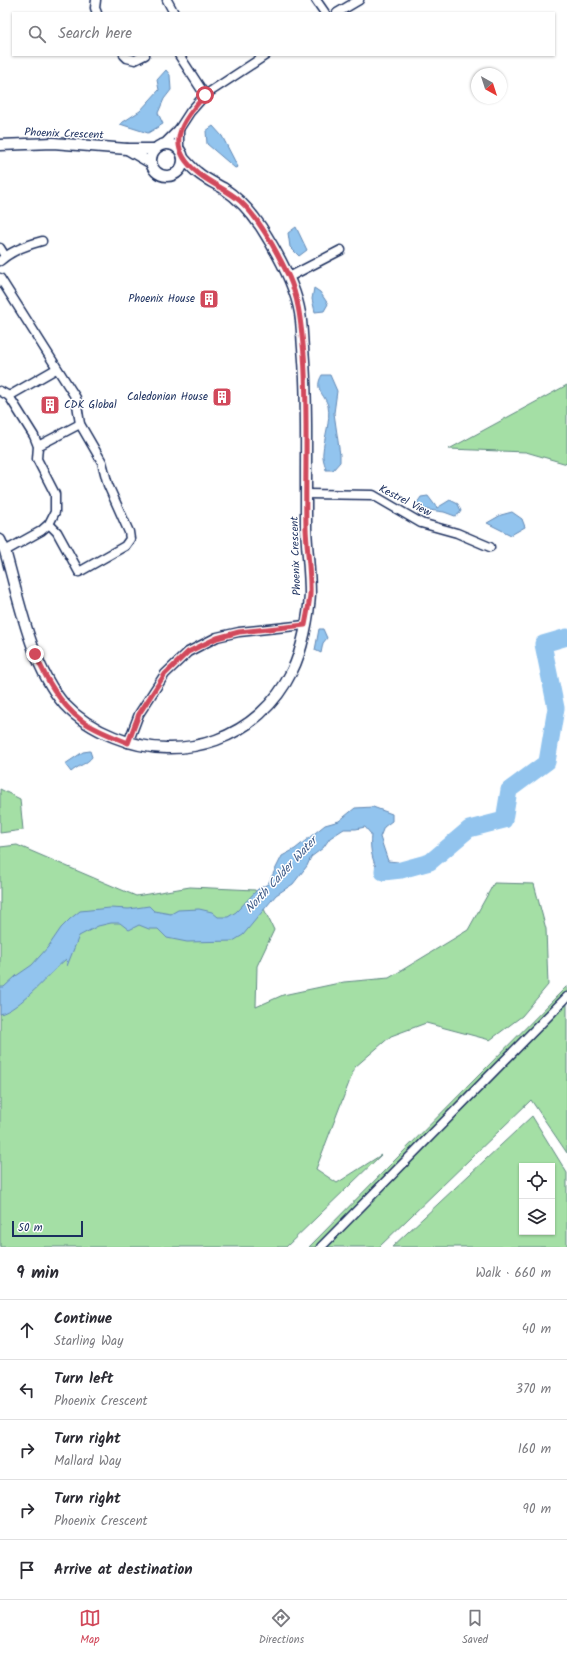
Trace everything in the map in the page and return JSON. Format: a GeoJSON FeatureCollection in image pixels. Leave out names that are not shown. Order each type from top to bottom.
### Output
{"type":"FeatureCollection","features":[{"type":"Feature","properties":{"kind":"street"},"geometry":{"type":"LineString","coordinates":[[96,0],[95,8],[97,12]]}},
{"type":"Feature","properties":{"kind":"street"},"geometry":{"type":"LineString","coordinates":[[167,0],[173,12]]}},
{"type":"Feature","properties":{"kind":"street"},"geometry":{"type":"LineString","coordinates":[[316,0],[324,12]]}},
{"type":"Feature","properties":{"kind":"street"},"geometry":{"type":"LineString","coordinates":[[339,12],[359,0]]}},
{"type":"Feature","properties":{"kind":"street"},"geometry":{"type":"LineString","coordinates":[[125,56],[126,58],[135,60],[143,56]]}},
{"type":"Feature","properties":{"kind":"street"},"geometry":{"type":"LineString","coordinates":[[180,56],[205,95]]}},
{"type":"Feature","properties":{"kind":"street"},"geometry":{"type":"LineString","coordinates":[[179,130],[182,167],[179,171],[170,176],[165,176],[155,172],[151,163],[152,153],[179,130],[190,112],[205,95],[264,56]]}},
{"type":"Feature","properties":{"kind":"street","name":"Phoenix Crescent"},"geometry":{"type":"LineString","coordinates":[[0,145],[53,143],[127,149],[160,146]]}},
{"type":"Feature","properties":{"kind":"street"},"geometry":{"type":"LineString","coordinates":[[160,146],[172,145],[181,154]]}},
{"type":"Feature","properties":{"kind":"street","name":"Phoenix Crescent"},"geometry":{"type":"LineString","coordinates":[[127,149],[151,163]]}},
{"type":"Feature","properties":{"kind":"street","name":"Phoenix Crescent"},"geometry":{"type":"LineString","coordinates":[[0,540],[5,551],[35,654],[46,678],[63,702],[81,720],[102,732],[128,743],[145,747],[189,748],[219,739],[247,724],[260,714],[280,693],[293,670],[301,649],[310,595],[306,530],[306,387],[300,315],[289,277],[260,226],[241,202],[224,189],[198,173],[181,154]]}},
{"type":"Feature","properties":{"kind":"street","name":"Phoenix Crescent"},"geometry":{"type":"LineString","coordinates":[[179,171],[198,173]]}},
{"type":"Feature","properties":{"kind":"street"},"geometry":{"type":"LineString","coordinates":[[0,248],[3,259],[26,245],[42,241]]}},
{"type":"Feature","properties":{"kind":"street"},"geometry":{"type":"LineString","coordinates":[[289,277],[341,250]]}},
{"type":"Feature","properties":{"kind":"street"},"geometry":{"type":"LineString","coordinates":[[0,278],[56,369],[76,398],[80,424],[102,462],[108,485],[129,532],[130,540],[125,546],[79,572],[57,532],[49,524]]}},
{"type":"Feature","properties":{"kind":"street"},"geometry":{"type":"LineString","coordinates":[[9,396],[56,369]]}},
{"type":"Feature","properties":{"kind":"street"},"geometry":{"type":"LineString","coordinates":[[0,391],[9,396],[34,436],[38,446],[37,460],[55,494],[55,512],[49,524],[41,531],[5,551]]}},
{"type":"Feature","properties":{"kind":"street"},"geometry":{"type":"LineString","coordinates":[[38,446],[80,424]]}},
{"type":"Feature","properties":{"kind":"street","name":"Kestrel View"},"geometry":{"type":"LineString","coordinates":[[306,494],[373,496],[422,523],[457,533],[490,547]]}},
{"type":"Feature","properties":{"kind":"street"},"geometry":{"type":"LineString","coordinates":[[128,743],[139,714],[165,674],[188,652],[217,638],[239,632],[305,625]]}},
{"type":"Feature","properties":{"kind":"street"},"geometry":{"type":"LineString","coordinates":[[321,1247],[567,997]]}},
{"type":"Feature","properties":{"kind":"green space"},"geometry":{"type":"Polygon","coordinates":[[[567,385],[567,464],[526,452],[449,449],[567,385]]]}},
{"type":"Feature","properties":{"kind":"green space"},"geometry":{"type":"Polygon","coordinates":[[[0,789],[20,799],[23,830],[0,833],[0,789]]]}},
{"type":"Feature","properties":{"kind":"green space"},"geometry":{"type":"Polygon","coordinates":[[[17,845],[136,896],[190,887],[255,890],[274,930],[257,966],[256,1007],[283,995],[344,982],[389,978],[468,930],[494,883],[534,884],[546,929],[548,985],[522,1016],[490,1040],[426,1023],[391,1036],[355,1067],[316,1169],[337,1183],[381,1155],[286,1247],[0,1247],[0,847],[17,845]]]}},
{"type":"Feature","properties":{"kind":"green space"},"geometry":{"type":"Polygon","coordinates":[[[567,986],[567,1153],[531,1100],[379,1247],[309,1247],[567,986]]]}},
{"type":"Feature","properties":{"kind":"green space"},"geometry":{"type":"Polygon","coordinates":[[[532,1116],[567,1173],[567,1247],[392,1247],[532,1116]]]}},
{"type":"Feature","properties":{"kind":"water"},"geometry":{"type":"Polygon","coordinates":[[[166,70],[170,75],[171,90],[164,99],[158,113],[163,124],[148,133],[120,124],[140,111],[159,90],[157,80],[166,70]]]}},
{"type":"Feature","properties":{"kind":"water"},"geometry":{"type":"Polygon","coordinates":[[[213,126],[222,136],[238,167],[235,168],[207,144],[206,131],[213,126]]]}},
{"type":"Feature","properties":{"kind":"water"},"geometry":{"type":"Polygon","coordinates":[[[296,227],[307,250],[299,256],[290,247],[288,233],[296,227]]]}},
{"type":"Feature","properties":{"kind":"water"},"geometry":{"type":"Polygon","coordinates":[[[314,288],[320,292],[328,304],[324,311],[315,312],[312,299],[314,288]]]}},
{"type":"Feature","properties":{"kind":"water"},"geometry":{"type":"Polygon","coordinates":[[[322,375],[330,375],[337,391],[334,413],[340,462],[333,470],[326,470],[323,456],[329,412],[327,402],[319,388],[322,375]]]}},
{"type":"Feature","properties":{"kind":"water"},"geometry":{"type":"Polygon","coordinates":[[[428,496],[437,508],[450,500],[458,504],[461,511],[455,516],[444,512],[421,509],[417,503],[421,497],[428,496]]]}},
{"type":"Feature","properties":{"kind":"water"},"geometry":{"type":"Polygon","coordinates":[[[512,512],[522,519],[525,527],[511,535],[487,523],[501,515],[512,512]]]}},
{"type":"Feature","properties":{"kind":"water"},"geometry":{"type":"Polygon","coordinates":[[[319,629],[323,629],[327,638],[323,643],[321,653],[315,650],[319,629]]]}},
{"type":"Feature","properties":{"kind":"water"},"geometry":{"type":"Polygon","coordinates":[[[90,751],[92,757],[71,772],[65,764],[83,752],[90,751]]]}},
{"type":"Feature","properties":{"kind":"water"},"geometry":{"type":"Polygon","coordinates":[[[373,807],[392,814],[392,821],[384,827],[380,837],[388,861],[398,862],[405,873],[400,877],[382,880],[373,858],[371,834],[365,827],[344,829],[330,838],[323,848],[311,857],[307,866],[293,884],[276,895],[243,935],[233,941],[187,942],[167,938],[158,929],[149,929],[139,925],[129,930],[120,923],[111,923],[98,926],[79,936],[67,966],[66,959],[25,999],[8,1011],[0,1014],[0,987],[4,987],[16,976],[32,965],[48,947],[61,928],[80,911],[110,908],[129,909],[149,906],[154,911],[171,914],[178,910],[199,909],[212,912],[218,917],[228,917],[236,912],[258,889],[268,884],[282,856],[295,849],[325,825],[339,821],[355,808],[373,807]]]}},
{"type":"Feature","properties":{"kind":"waterway","name":"North Calder Water"},"geometry":{"type":"LineString","coordinates":[[383,870],[383,872],[401,870],[430,862],[469,829],[504,820],[509,790],[547,762],[556,708],[543,644],[567,637]]}},
{"type":"Feature","properties":{"kind":"place","name":"Phoenix House"},"geometry":{"type":"Point","coordinates":[209,299]}},
{"type":"Feature","properties":{"kind":"place","name":"Caledonian House"},"geometry":{"type":"Point","coordinates":[222,397]}},
{"type":"Feature","properties":{"kind":"place","name":"CDK Global"},"geometry":{"type":"Point","coordinates":[50,405]}},
{"type":"Feature","properties":{"kind":"route"},"geometry":{"type":"LineString","coordinates":[[35,654],[46,678],[63,702],[81,720],[102,732],[128,743],[139,714],[165,674],[188,652],[217,638],[239,632],[305,625],[310,595],[306,530],[306,387],[300,315],[289,277],[260,226],[241,202],[224,189],[198,173],[183,158],[179,149],[179,130],[190,112],[205,95]]}}]}
